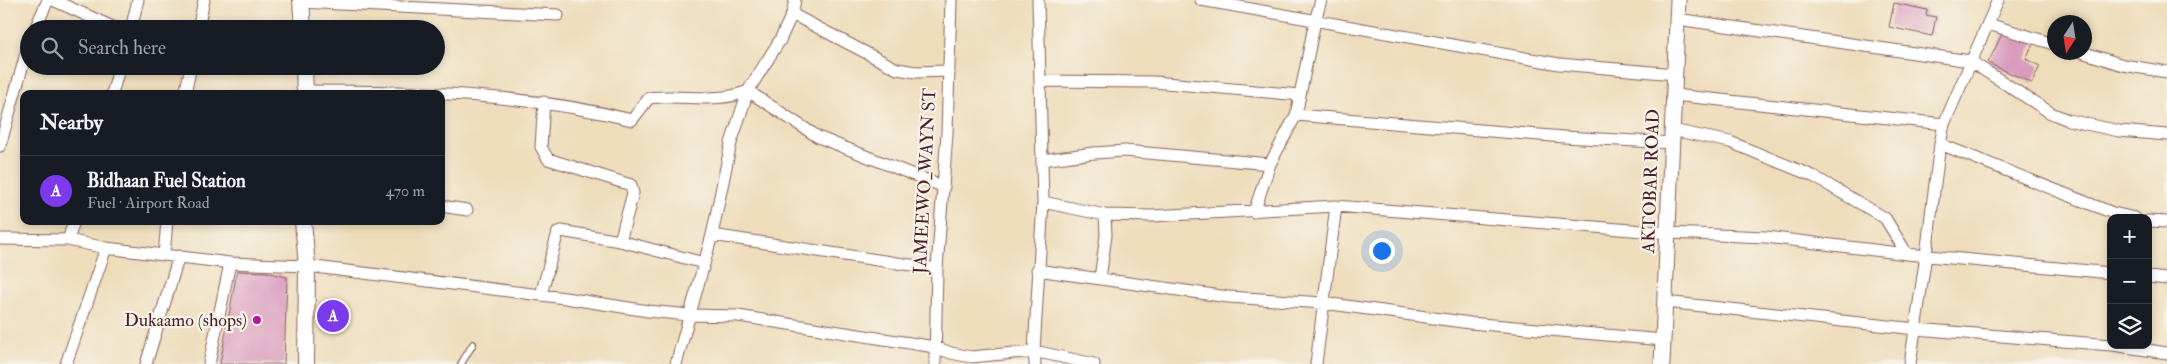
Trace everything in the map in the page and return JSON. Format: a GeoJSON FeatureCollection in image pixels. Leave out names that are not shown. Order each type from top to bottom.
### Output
{"type":"FeatureCollection","features":[{"type":"Feature","properties":{"kind":"main road"},"geometry":{"type":"LineString","coordinates":[[301,1],[302,20]]}},
{"type":"Feature","properties":{"kind":"main road"},"geometry":{"type":"LineString","coordinates":[[304,75],[305,90]]}},
{"type":"Feature","properties":{"kind":"main road"},"geometry":{"type":"LineString","coordinates":[[303,225],[307,266],[306,364]]}},
{"type":"Feature","properties":{"kind":"street"},"geometry":{"type":"LineString","coordinates":[[39,20],[48,0]]}},
{"type":"Feature","properties":{"kind":"street"},"geometry":{"type":"LineString","coordinates":[[53,0],[97,20]]}},
{"type":"Feature","properties":{"kind":"street"},"geometry":{"type":"LineString","coordinates":[[133,20],[138,0]]}},
{"type":"Feature","properties":{"kind":"street"},"geometry":{"type":"LineString","coordinates":[[200,20],[204,0]]}},
{"type":"Feature","properties":{"kind":"street"},"geometry":{"type":"LineString","coordinates":[[676,364],[712,234],[731,143],[748,92],[780,40],[792,14],[795,0]]}},
{"type":"Feature","properties":{"kind":"street","name":"JAMEEWO_WAYN ST"},"geometry":{"type":"LineString","coordinates":[[935,364],[937,269],[944,188],[951,0]]}},
{"type":"Feature","properties":{"kind":"street"},"geometry":{"type":"LineString","coordinates":[[1035,364],[1037,270],[1043,202],[1038,0]]}},
{"type":"Feature","properties":{"kind":"street"},"geometry":{"type":"LineString","coordinates":[[1200,0],[1566,65],[1675,74]]}},
{"type":"Feature","properties":{"kind":"street"},"geometry":{"type":"LineString","coordinates":[[1254,212],[1270,164],[1296,115],[1321,0]]}},
{"type":"Feature","properties":{"kind":"street","name":"AKTOBAR ROAD"},"geometry":{"type":"LineString","coordinates":[[1662,364],[1678,0]]}},
{"type":"Feature","properties":{"kind":"street"},"geometry":{"type":"LineString","coordinates":[[1910,364],[1944,124],[1998,0]]}},
{"type":"Feature","properties":{"kind":"street"},"geometry":{"type":"LineString","coordinates":[[301,1],[558,15]]}},
{"type":"Feature","properties":{"kind":"street"},"geometry":{"type":"LineString","coordinates":[[792,14],[897,69],[916,72],[948,71]]}},
{"type":"Feature","properties":{"kind":"street"},"geometry":{"type":"LineString","coordinates":[[1677,19],[1970,61],[2051,114],[2068,120],[2119,131],[2167,135]]}},
{"type":"Feature","properties":{"kind":"street"},"geometry":{"type":"LineString","coordinates":[[1988,24],[2047,42]]}},
{"type":"Feature","properties":{"kind":"street"},"geometry":{"type":"LineString","coordinates":[[2092,55],[2123,65],[2167,72]]}},
{"type":"Feature","properties":{"kind":"street"},"geometry":{"type":"LineString","coordinates":[[0,146],[20,75]]}},
{"type":"Feature","properties":{"kind":"street"},"geometry":{"type":"LineString","coordinates":[[113,90],[117,75]]}},
{"type":"Feature","properties":{"kind":"street"},"geometry":{"type":"LineString","coordinates":[[186,90],[189,75]]}},
{"type":"Feature","properties":{"kind":"street"},"geometry":{"type":"LineString","coordinates":[[1040,81],[1154,82],[1300,95]]}},
{"type":"Feature","properties":{"kind":"street"},"geometry":{"type":"LineString","coordinates":[[445,94],[467,94],[544,102],[586,108],[632,120],[649,98],[669,96],[724,99],[748,92],[818,137],[944,188]]}},
{"type":"Feature","properties":{"kind":"street"},"geometry":{"type":"LineString","coordinates":[[1674,94],[1944,124]]}},
{"type":"Feature","properties":{"kind":"street"},"geometry":{"type":"LineString","coordinates":[[544,102],[541,147],[548,159],[631,185],[633,193],[620,241]]}},
{"type":"Feature","properties":{"kind":"street"},"geometry":{"type":"LineString","coordinates":[[1296,115],[1554,136],[1672,136],[1730,142],[1813,176],[1885,218],[1907,254]]}},
{"type":"Feature","properties":{"kind":"street"},"geometry":{"type":"LineString","coordinates":[[1940,144],[2117,214]]}},
{"type":"Feature","properties":{"kind":"street"},"geometry":{"type":"LineString","coordinates":[[1042,160],[1094,153],[1125,152],[1270,164]]}},
{"type":"Feature","properties":{"kind":"street"},"geometry":{"type":"LineString","coordinates":[[1043,202],[1105,215],[1152,216],[1254,212],[1336,206],[1668,233],[1766,237],[1907,254],[2107,273]]}},
{"type":"Feature","properties":{"kind":"street"},"geometry":{"type":"LineString","coordinates":[[1316,364],[1336,206]]}},
{"type":"Feature","properties":{"kind":"street"},"geometry":{"type":"LineString","coordinates":[[445,207],[467,210]]}},
{"type":"Feature","properties":{"kind":"street"},"geometry":{"type":"LineString","coordinates":[[1100,279],[1106,235],[1105,215]]}},
{"type":"Feature","properties":{"kind":"street"},"geometry":{"type":"LineString","coordinates":[[2152,221],[2167,222]]}},
{"type":"Feature","properties":{"kind":"street"},"geometry":{"type":"LineString","coordinates":[[68,240],[73,225]]}},
{"type":"Feature","properties":{"kind":"street"},"geometry":{"type":"LineString","coordinates":[[164,255],[166,225]]}},
{"type":"Feature","properties":{"kind":"street"},"geometry":{"type":"LineString","coordinates":[[540,295],[558,232],[561,231],[620,241],[704,263]]}},
{"type":"Feature","properties":{"kind":"street"},"geometry":{"type":"LineString","coordinates":[[712,234],[937,269]]}},
{"type":"Feature","properties":{"kind":"street"},"geometry":{"type":"LineString","coordinates":[[0,239],[68,240],[106,248],[230,263],[307,266],[540,295],[648,312],[738,316],[935,347],[971,357],[1034,351],[1094,364]]}},
{"type":"Feature","properties":{"kind":"street"},"geometry":{"type":"LineString","coordinates":[[66,364],[106,248]]}},
{"type":"Feature","properties":{"kind":"street"},"geometry":{"type":"LineString","coordinates":[[146,364],[179,256]]}},
{"type":"Feature","properties":{"kind":"street"},"geometry":{"type":"LineString","coordinates":[[209,364],[230,263]]}},
{"type":"Feature","properties":{"kind":"street"},"geometry":{"type":"LineString","coordinates":[[1037,270],[1228,297],[1324,303],[1470,324],[1663,340]]}},
{"type":"Feature","properties":{"kind":"street"},"geometry":{"type":"LineString","coordinates":[[2152,277],[2167,279]]}},
{"type":"Feature","properties":{"kind":"street"},"geometry":{"type":"LineString","coordinates":[[1665,302],[1916,329],[2107,345]]}},
{"type":"Feature","properties":{"kind":"street"},"geometry":{"type":"LineString","coordinates":[[2140,349],[2167,353]]}},
{"type":"Feature","properties":{"kind":"lane"},"geometry":{"type":"LineString","coordinates":[[461,364],[473,344]]}},
{"type":"Feature","properties":{"kind":"building"},"geometry":{"type":"Polygon","coordinates":[[[1894,3],[1927,10],[1926,15],[1936,17],[1932,36],[1889,27],[1894,3]]]}},
{"type":"Feature","properties":{"kind":"building"},"geometry":{"type":"Polygon","coordinates":[[[2006,26],[2035,39],[2026,59],[2040,66],[2032,83],[1988,63],[2006,26]]]}},
{"type":"Feature","properties":{"kind":"building","name":"Dukaamo (shops)"},"geometry":{"type":"Polygon","coordinates":[[[237,271],[266,272],[287,277],[284,364],[220,364],[237,271]]]}},
{"type":"Feature","properties":{"kind":"place","name":"Bidhaan Fuel Station"},"geometry":{"type":"Point","coordinates":[333,316]}},
{"type":"Feature","properties":{"kind":"place","name":"Dukaamo (shops)"},"geometry":{"type":"Point","coordinates":[257,320]}}]}
